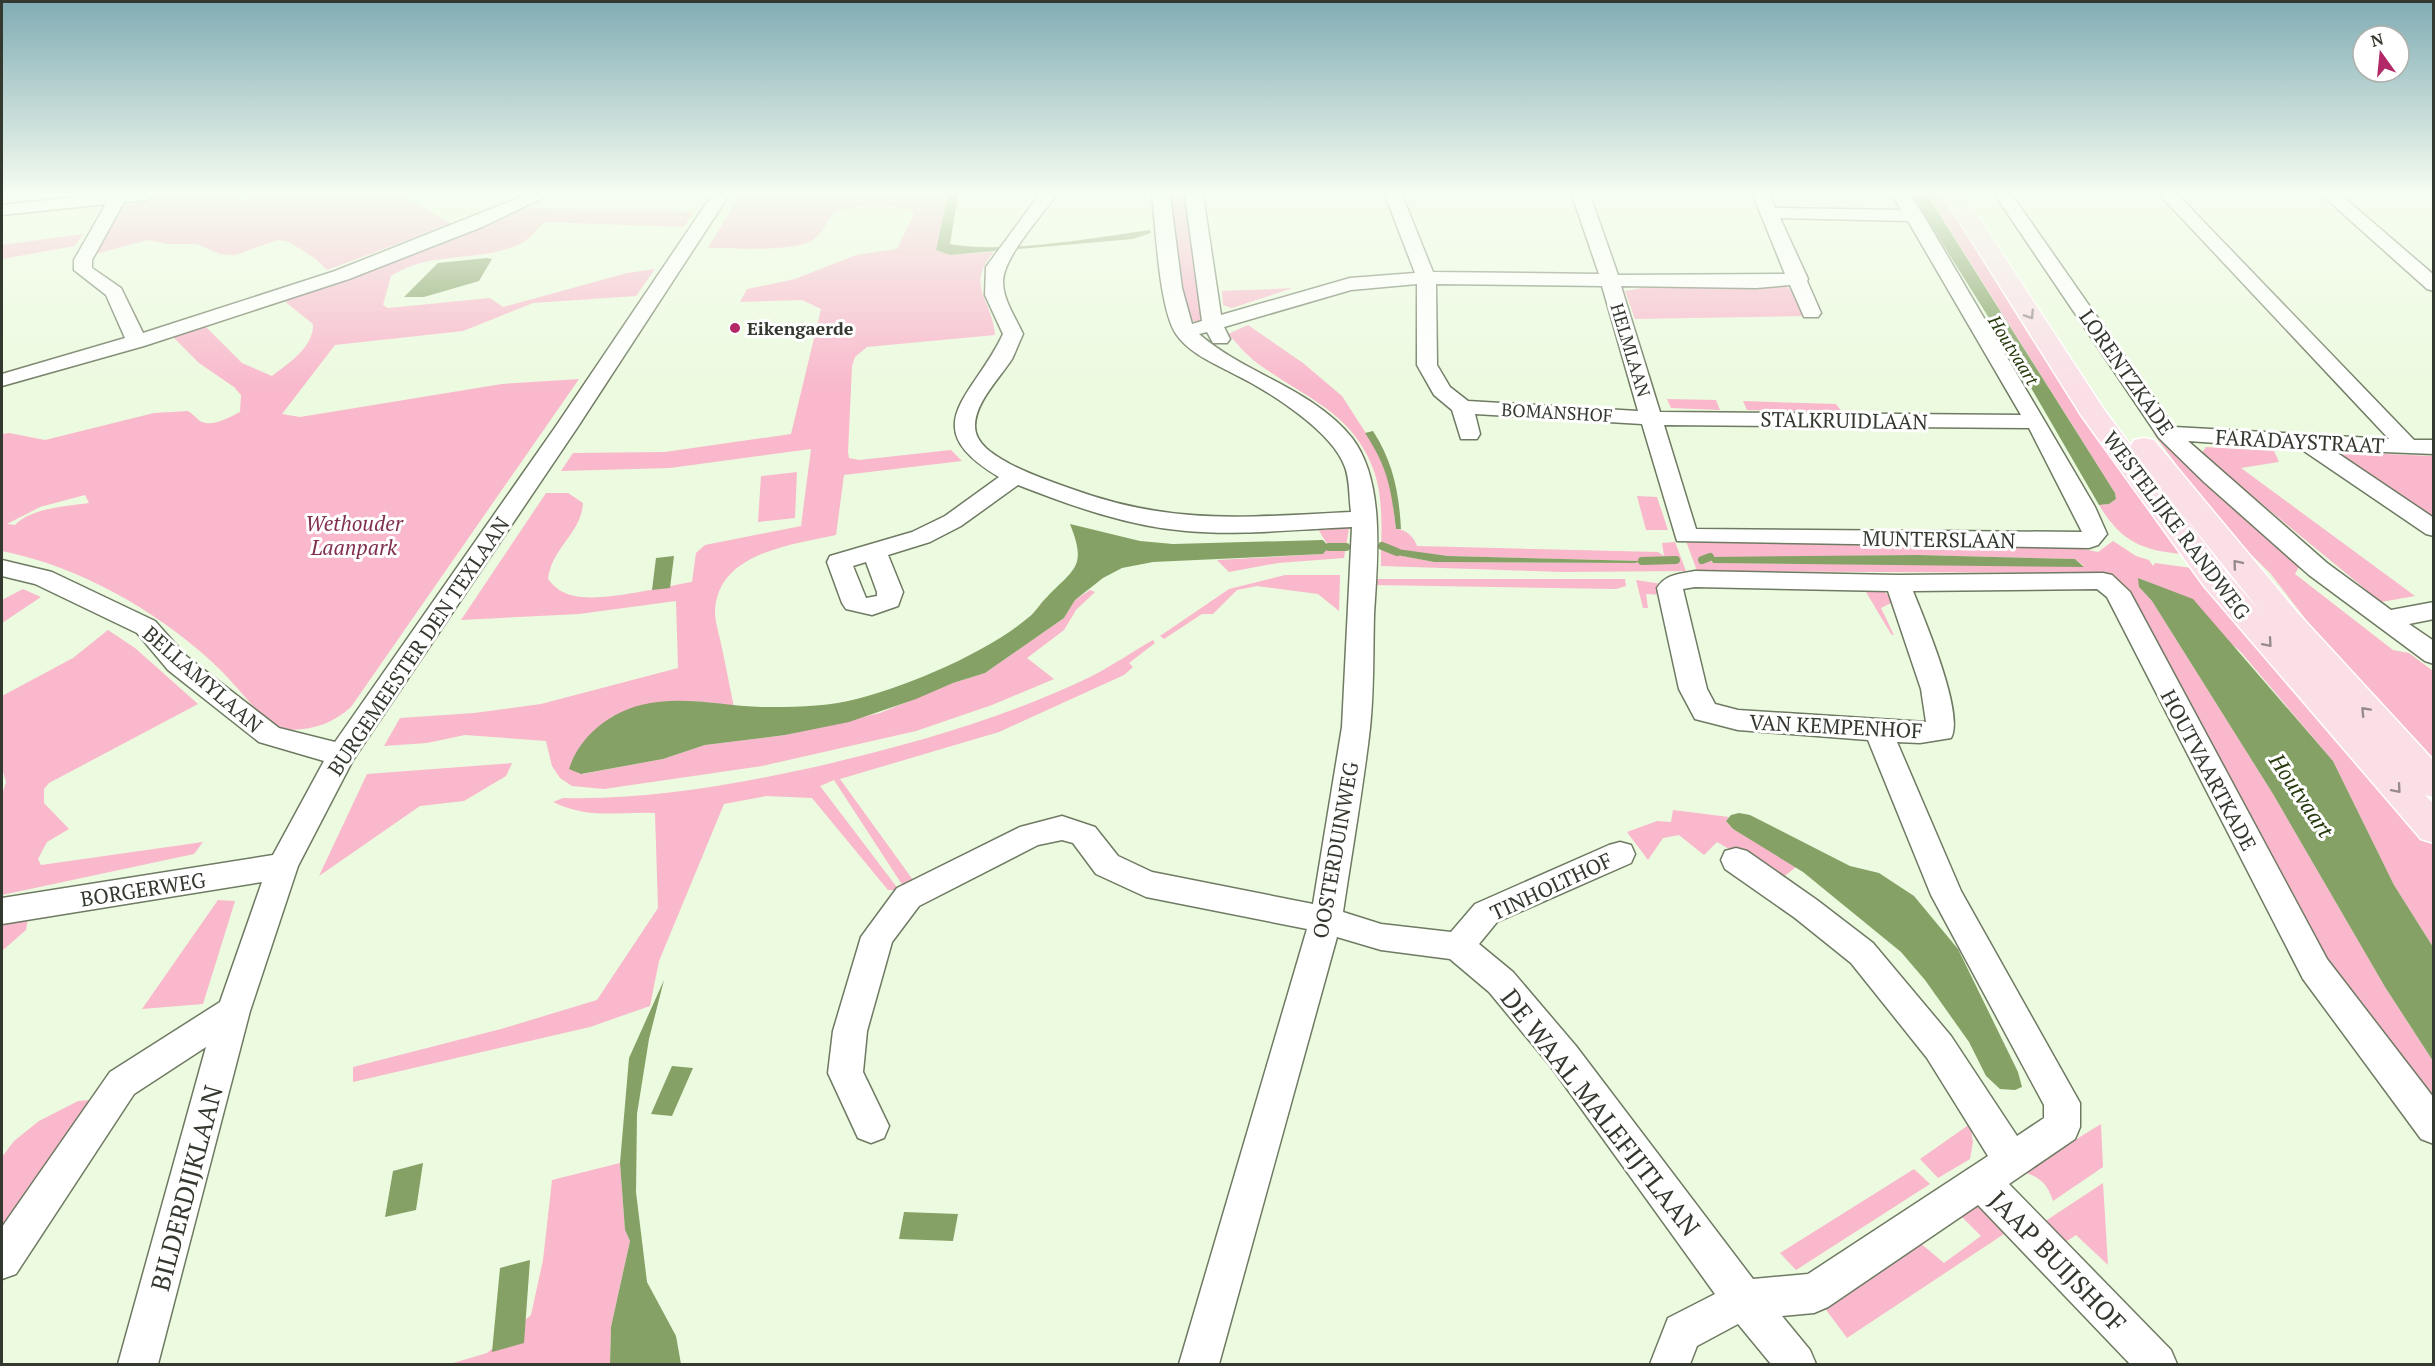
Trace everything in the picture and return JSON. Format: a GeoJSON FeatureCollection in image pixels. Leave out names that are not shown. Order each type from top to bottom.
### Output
{"type":"FeatureCollection","features":[{"type":"Feature","properties":{"kind":"main road","name":"WESTELIJKE RANDWEG"},"geometry":{"type":"LineString","coordinates":[[1994,259],[2094,416],[2215,579],[2433,829]]}},
{"type":"Feature","properties":{"kind":"main road","name":"WESTELIJKE RANDWEG"},"geometry":{"type":"LineString","coordinates":[[2017,259],[2120,413],[2202,522],[2343,688],[2433,784]]}},
{"type":"Feature","properties":{"kind":"street"},"geometry":{"type":"LineString","coordinates":[[83,259],[83,270],[114,292],[137,342]]}},
{"type":"Feature","properties":{"kind":"street"},"geometry":{"type":"LineString","coordinates":[[2,380],[137,342],[339,276],[382,259]]}},
{"type":"Feature","properties":{"kind":"street","name":"BURGEMEESTER DEN TEXLAAN"},"geometry":{"type":"LineString","coordinates":[[233,1011],[283,866],[342,754],[573,418],[678,259]]}},
{"type":"Feature","properties":{"kind":"street"},"geometry":{"type":"LineString","coordinates":[[1001,259],[995,267],[993,283],[995,295],[1013,334],[1007,352],[986,378],[968,407],[963,425],[965,439],[974,451],[993,466],[1014,476],[1118,513],[1165,522],[1227,524],[1364,519]]}},
{"type":"Feature","properties":{"kind":"street"},"geometry":{"type":"LineString","coordinates":[[1169,259],[1172,288],[1185,332],[1350,284],[1426,278],[1756,282],[1799,279]]}},
{"type":"Feature","properties":{"kind":"street","name":"OOSTERDUINWEG"},"geometry":{"type":"LineString","coordinates":[[1203,259],[1213,325],[1222,344],[1247,372]]}},
{"type":"Feature","properties":{"kind":"street"},"geometry":{"type":"LineString","coordinates":[[1418,259],[1426,278],[1427,365],[1441,391],[1462,407],[1468,434]]}},
{"type":"Feature","properties":{"kind":"street","name":"HELMLAAN"},"geometry":{"type":"LineString","coordinates":[[1603,259],[1652,418],[1676,506]]}},
{"type":"Feature","properties":{"kind":"street"},"geometry":{"type":"LineString","coordinates":[[1790,259],[1811,313]]}},
{"type":"Feature","properties":{"kind":"street"},"geometry":{"type":"LineString","coordinates":[[1940,259],[2036,422]]}},
{"type":"Feature","properties":{"kind":"street","name":"LORENTZKADE"},"geometry":{"type":"LineString","coordinates":[[2047,259],[2168,433],[2212,477],[2318,569],[2433,655]]}},
{"type":"Feature","properties":{"kind":"street"},"geometry":{"type":"LineString","coordinates":[[2229,259],[2408,446]]}},
{"type":"Feature","properties":{"kind":"street"},"geometry":{"type":"LineString","coordinates":[[2403,259],[2433,285]]}},
{"type":"Feature","properties":{"kind":"street","name":"OOSTERDUINWEG"},"geometry":{"type":"LineString","coordinates":[[1185,332],[1210,354],[1247,372],[1324,422],[1343,442],[1357,468],[1364,519],[1364,568],[1356,727],[1326,920],[1199,1365]]}},
{"type":"Feature","properties":{"kind":"street","name":"BOMANSHOF"},"geometry":{"type":"LineString","coordinates":[[1462,407],[1652,418]]}},
{"type":"Feature","properties":{"kind":"street","name":"STALKRUIDLAAN"},"geometry":{"type":"LineString","coordinates":[[1652,418],[2036,422]]}},
{"type":"Feature","properties":{"kind":"street","name":"MUNTERSLAAN"},"geometry":{"type":"LineString","coordinates":[[1676,506],[1686,536],[2089,540],[2095,534],[2093,529],[2036,422]]}},
{"type":"Feature","properties":{"kind":"street","name":"FARADAYSTRAAT"},"geometry":{"type":"LineString","coordinates":[[2168,433],[2307,443],[2433,447]]}},
{"type":"Feature","properties":{"kind":"street"},"geometry":{"type":"LineString","coordinates":[[2307,443],[2433,529]]}},
{"type":"Feature","properties":{"kind":"street"},"geometry":{"type":"LineString","coordinates":[[875,552],[921,537],[953,521],[1014,476]]}},
{"type":"Feature","properties":{"kind":"street","name":"BELLAMYLAAN"},"geometry":{"type":"LineString","coordinates":[[2,568],[43,578],[146,627],[177,663],[269,735],[302,746],[342,754]]}},
{"type":"Feature","properties":{"kind":"street","name":"VAN KEMPENHOF"},"geometry":{"type":"LineString","coordinates":[[1695,579],[1898,583],[1935,689],[1941,730],[1920,733],[1879,731],[1738,720],[1705,712],[1693,689],[1670,588],[1674,583],[1695,579]]}},
{"type":"Feature","properties":{"kind":"street","name":"HOUTVAARTKADE"},"geometry":{"type":"LineString","coordinates":[[1898,583],[2103,581],[2117,592],[2315,969],[2433,1126]]}},
{"type":"Feature","properties":{"kind":"street"},"geometry":{"type":"LineString","coordinates":[[2385,620],[2433,609]]}},
{"type":"Feature","properties":{"kind":"street"},"geometry":{"type":"LineString","coordinates":[[1670,1365],[1682,1332],[1743,1300],[1814,1293],[2062,1127],[2062,1103],[1947,895],[1879,731]]}},
{"type":"Feature","properties":{"kind":"street"},"geometry":{"type":"LineString","coordinates":[[871,1126],[845,1073],[850,1031],[877,937],[908,897],[1031,835],[1062,828],[1084,835],[1107,865],[1146,884],[1326,920],[1381,937],[1458,946]]}},
{"type":"Feature","properties":{"kind":"street","name":"TINHOLTHOF"},"geometry":{"type":"LineString","coordinates":[[1458,946],[1486,913],[1620,854]]}},
{"type":"Feature","properties":{"kind":"street","name":"JAAP BUIJSHOF"},"geometry":{"type":"LineString","coordinates":[[1736,860],[1806,909],[1862,953],[1939,1047],[1997,1172],[2157,1365]]}},
{"type":"Feature","properties":{"kind":"street","name":"BORGERWEG"},"geometry":{"type":"LineString","coordinates":[[2,911],[283,866]]}},
{"type":"Feature","properties":{"kind":"street","name":"DE WAAL MALEFIJTLAAN"},"geometry":{"type":"LineString","coordinates":[[1458,946],[1501,982],[1564,1057],[1743,1300],[1796,1365]]}},
{"type":"Feature","properties":{"kind":"street"},"geometry":{"type":"LineString","coordinates":[[2,1260],[122,1083],[233,1011]]}},
{"type":"Feature","properties":{"kind":"street","name":"BILDERDIJKLAAN"},"geometry":{"type":"LineString","coordinates":[[138,1365],[233,1011]]}},
{"type":"Feature","properties":{"kind":"green space"},"geometry":{"type":"Polygon","coordinates":[[[316,259],[358,259],[327,270],[316,259]]]}},
{"type":"Feature","properties":{"kind":"green space","name":"Wethouder Laanpark"},"geometry":{"type":"Polygon","coordinates":[[[393,259],[441,259],[406,268],[391,276],[383,305],[388,308],[490,298],[503,307],[627,273],[655,269],[636,296],[533,303],[463,331],[335,345],[282,414],[300,417],[502,384],[579,379],[351,707],[325,724],[295,730],[274,728],[211,661],[189,642],[140,607],[114,592],[59,567],[2,551],[2,434],[9,433],[45,440],[154,413],[188,411],[205,423],[221,421],[240,412],[241,395],[234,387],[199,363],[173,337],[205,326],[242,363],[272,376],[305,347],[313,324],[283,300],[393,259]],[[85,495],[40,507],[7,524],[15,525],[30,515],[50,509],[89,503],[85,495]]]}},
{"type":"Feature","properties":{"kind":"green space"},"geometry":{"type":"Polygon","coordinates":[[[846,259],[989,259],[981,274],[981,284],[995,335],[867,347],[855,357],[852,366],[849,458],[859,460],[951,450],[962,461],[844,475],[836,535],[779,548],[760,555],[743,564],[729,576],[719,592],[715,612],[734,707],[702,702],[671,702],[626,711],[611,717],[582,774],[663,759],[705,745],[785,735],[880,713],[953,683],[985,673],[1064,618],[1075,600],[1090,590],[1095,592],[1076,610],[1064,630],[1027,658],[1054,679],[992,705],[916,731],[762,766],[604,789],[572,786],[560,778],[552,766],[546,741],[465,735],[427,743],[384,746],[400,718],[474,713],[541,704],[678,668],[676,601],[579,614],[461,620],[546,493],[568,493],[583,503],[577,523],[555,558],[548,579],[560,590],[575,596],[617,596],[692,582],[696,553],[705,545],[801,526],[811,449],[670,468],[561,471],[573,453],[665,452],[791,434],[821,309],[802,300],[740,302],[747,289],[795,279],[846,259]]]}},
{"type":"Feature","properties":{"kind":"green space"},"geometry":{"type":"Polygon","coordinates":[[[1175,259],[1194,259],[1203,319],[1197,322],[1183,318],[1175,259]]]}},
{"type":"Feature","properties":{"kind":"green space"},"geometry":{"type":"Polygon","coordinates":[[[1968,259],[1985,259],[2182,554],[2143,546],[2115,527],[2099,505],[2109,504],[2116,499],[2115,493],[1968,259]]]}},
{"type":"Feature","properties":{"kind":"green space"},"geometry":{"type":"Polygon","coordinates":[[[1785,286],[1792,290],[1807,316],[1635,319],[1625,291],[1642,288],[1785,286]]]}},
{"type":"Feature","properties":{"kind":"green space"},"geometry":{"type":"Polygon","coordinates":[[[1293,288],[1232,308],[1223,305],[1222,291],[1293,288]]]}},
{"type":"Feature","properties":{"kind":"green space"},"geometry":{"type":"Polygon","coordinates":[[[1248,325],[1303,363],[1342,396],[1380,455],[1390,481],[1396,529],[1409,534],[1417,546],[1658,552],[1664,556],[1662,543],[1675,542],[1686,571],[1561,572],[1381,566],[1378,485],[1366,453],[1355,436],[1342,421],[1310,397],[1253,360],[1228,334],[1248,325]],[[1397,550],[1398,555],[1434,562],[1635,563],[1641,561],[1448,556],[1397,550]]]}},
{"type":"Feature","properties":{"kind":"green space"},"geometry":{"type":"Polygon","coordinates":[[[1667,399],[1716,400],[1720,410],[1671,408],[1667,399]]]}},
{"type":"Feature","properties":{"kind":"green space"},"geometry":{"type":"Polygon","coordinates":[[[1743,401],[1836,404],[1842,412],[1747,410],[1743,401]]]}},
{"type":"Feature","properties":{"kind":"green space"},"geometry":{"type":"Polygon","coordinates":[[[2153,433],[2300,565],[2295,574],[2393,650],[2409,653],[2433,671],[2433,774],[2334,665],[2304,617],[2270,573],[2223,527],[2153,433]]]}},
{"type":"Feature","properties":{"kind":"green space"},"geometry":{"type":"Polygon","coordinates":[[[2206,447],[2274,451],[2279,462],[2241,468],[2415,596],[2381,602],[2201,454],[2206,447]]]}},
{"type":"Feature","properties":{"kind":"green space"},"geometry":{"type":"Polygon","coordinates":[[[2339,452],[2433,456],[2433,517],[2337,455],[2339,452]]]}},
{"type":"Feature","properties":{"kind":"green space"},"geometry":{"type":"Polygon","coordinates":[[[797,472],[795,518],[758,522],[761,476],[797,472]]]}},
{"type":"Feature","properties":{"kind":"green space"},"geometry":{"type":"Polygon","coordinates":[[[1637,496],[1657,497],[1668,530],[1646,530],[1637,496]]]}},
{"type":"Feature","properties":{"kind":"green space"},"geometry":{"type":"Polygon","coordinates":[[[1349,528],[1344,558],[1278,563],[1229,572],[1217,560],[1323,554],[1329,547],[1318,529],[1349,528]]]}},
{"type":"Feature","properties":{"kind":"green space"},"geometry":{"type":"Polygon","coordinates":[[[1779,539],[2083,549],[2098,552],[2113,541],[2136,556],[2149,560],[2153,566],[2155,563],[2192,568],[2234,623],[2292,690],[2433,842],[2433,947],[2394,885],[2333,761],[2240,651],[2164,589],[2139,578],[2139,587],[2152,601],[2273,794],[2385,987],[2433,1061],[2433,1119],[2339,1004],[2098,577],[2085,573],[1697,571],[1686,541],[1779,539]],[[1918,555],[1710,558],[1713,563],[2084,566],[2075,559],[1918,555]]]}},
{"type":"Feature","properties":{"kind":"green space"},"geometry":{"type":"Polygon","coordinates":[[[1285,575],[1340,575],[1339,611],[1318,594],[1257,586],[1237,590],[1213,614],[1202,614],[1164,639],[1160,636],[1229,589],[1285,575]]]}},
{"type":"Feature","properties":{"kind":"green space"},"geometry":{"type":"Polygon","coordinates":[[[1372,579],[1625,579],[1626,586],[1616,589],[1372,585],[1372,579]]]}},
{"type":"Feature","properties":{"kind":"green space"},"geometry":{"type":"Polygon","coordinates":[[[1636,580],[1662,584],[1664,595],[1646,594],[1648,608],[1643,608],[1636,580]]]}},
{"type":"Feature","properties":{"kind":"green space"},"geometry":{"type":"Polygon","coordinates":[[[1863,587],[1881,590],[1893,602],[1881,608],[1894,635],[1891,634],[1863,587]]]}},
{"type":"Feature","properties":{"kind":"green space"},"geometry":{"type":"Polygon","coordinates":[[[23,589],[41,597],[2,623],[2,600],[23,589]]]}},
{"type":"Feature","properties":{"kind":"green space"},"geometry":{"type":"Polygon","coordinates":[[[108,630],[135,648],[198,704],[49,783],[44,789],[44,803],[69,829],[47,842],[38,859],[41,865],[203,842],[194,854],[2,895],[2,795],[6,782],[2,768],[2,696],[73,658],[108,630]]]}},
{"type":"Feature","properties":{"kind":"green space"},"geometry":{"type":"Polygon","coordinates":[[[1153,640],[1155,643],[1129,663],[1133,667],[1124,675],[999,732],[840,779],[913,880],[903,886],[834,780],[820,786],[899,890],[888,890],[812,798],[766,796],[724,804],[659,961],[650,1006],[590,1027],[353,1082],[353,1067],[501,1029],[597,1000],[658,908],[655,813],[591,813],[566,808],[553,802],[563,798],[627,797],[690,790],[753,780],[885,750],[955,730],[1024,706],[1098,673],[1153,640]]]}},
{"type":"Feature","properties":{"kind":"green space"},"geometry":{"type":"Polygon","coordinates":[[[512,763],[506,776],[464,801],[420,806],[319,876],[367,774],[512,763]]]}},
{"type":"Feature","properties":{"kind":"green space"},"geometry":{"type":"Polygon","coordinates":[[[1673,810],[1729,817],[1726,821],[1733,829],[1796,867],[1781,879],[1717,842],[1704,855],[1679,835],[1663,838],[1648,860],[1627,832],[1657,821],[1671,822],[1673,810]]]}},
{"type":"Feature","properties":{"kind":"green space"},"geometry":{"type":"Polygon","coordinates":[[[218,900],[235,901],[203,1004],[142,1009],[218,900]]]}},
{"type":"Feature","properties":{"kind":"green space"},"geometry":{"type":"Polygon","coordinates":[[[28,918],[26,930],[2,951],[2,923],[28,918]]]}},
{"type":"Feature","properties":{"kind":"green space"},"geometry":{"type":"Polygon","coordinates":[[[102,1099],[2,1231],[2,1157],[14,1141],[39,1121],[78,1101],[102,1099]]]}},
{"type":"Feature","properties":{"kind":"green space"},"geometry":{"type":"Polygon","coordinates":[[[1970,1124],[1973,1142],[1970,1159],[1938,1178],[1920,1159],[1970,1124]]]}},
{"type":"Feature","properties":{"kind":"green space"},"geometry":{"type":"Polygon","coordinates":[[[2101,1124],[2103,1167],[2053,1201],[2042,1182],[2023,1172],[2101,1124]]]}},
{"type":"Feature","properties":{"kind":"green space"},"geometry":{"type":"Polygon","coordinates":[[[620,1163],[625,1230],[630,1241],[611,1327],[610,1364],[450,1364],[487,1353],[531,1315],[543,1260],[552,1180],[620,1163]]]}},
{"type":"Feature","properties":{"kind":"green space"},"geometry":{"type":"Polygon","coordinates":[[[1914,1169],[1930,1184],[1796,1270],[1780,1253],[1914,1169]]]}},
{"type":"Feature","properties":{"kind":"green space"},"geometry":{"type":"Polygon","coordinates":[[[2103,1183],[2108,1265],[2076,1235],[2061,1245],[2041,1224],[2103,1183]]]}},
{"type":"Feature","properties":{"kind":"green space"},"geometry":{"type":"Polygon","coordinates":[[[1978,1204],[2007,1232],[1847,1338],[1821,1303],[1919,1242],[1944,1263],[1981,1236],[1960,1215],[1978,1204]]]}},
{"type":"Feature","properties":{"kind":"water"},"geometry":{"type":"Polygon","coordinates":[[[492,259],[479,281],[424,297],[404,297],[438,263],[492,259]]]}},
{"type":"Feature","properties":{"kind":"water","name":"Houtvaart"},"geometry":{"type":"Polygon","coordinates":[[[1952,259],[1967,259],[2115,493],[2116,499],[2109,504],[2099,505],[2009,350],[1952,259]]]}},
{"type":"Feature","properties":{"kind":"water"},"geometry":{"type":"Polygon","coordinates":[[[1373,431],[1386,454],[1394,478],[1401,529],[1396,529],[1384,468],[1365,433],[1373,431]]]}},
{"type":"Feature","properties":{"kind":"water"},"geometry":{"type":"Polygon","coordinates":[[[1070,524],[1140,541],[1173,544],[1323,540],[1329,547],[1323,554],[1153,562],[1122,568],[1103,578],[1075,600],[1064,618],[985,673],[953,683],[916,699],[849,722],[785,735],[705,745],[663,759],[581,774],[569,769],[580,747],[597,728],[618,714],[641,705],[671,701],[762,707],[838,703],[918,679],[968,656],[991,644],[1034,613],[1071,572],[1078,558],[1078,549],[1070,524]]]}},
{"type":"Feature","properties":{"kind":"water"},"geometry":{"type":"Polygon","coordinates":[[[1397,549],[1448,556],[1642,561],[1635,563],[1434,562],[1397,555],[1397,549]]]}},
{"type":"Feature","properties":{"kind":"water"},"geometry":{"type":"Polygon","coordinates":[[[1918,555],[2075,559],[2084,567],[1713,563],[1710,557],[1918,555]]]}},
{"type":"Feature","properties":{"kind":"water"},"geometry":{"type":"Polygon","coordinates":[[[674,556],[670,588],[652,590],[656,558],[674,556]]]}},
{"type":"Feature","properties":{"kind":"water","name":"Houtvaart"},"geometry":{"type":"Polygon","coordinates":[[[2138,578],[2193,599],[2333,761],[2394,885],[2433,947],[2433,1061],[2385,987],[2273,794],[2152,601],[2139,587],[2138,578]]]}},
{"type":"Feature","properties":{"kind":"water"},"geometry":{"type":"Polygon","coordinates":[[[1739,813],[1750,815],[1850,866],[1879,873],[1914,896],[1958,949],[2018,1072],[2022,1087],[2015,1090],[2000,1089],[1986,1076],[1969,1042],[1925,980],[1901,952],[1803,872],[1733,829],[1726,821],[1731,815],[1739,813]]]}},
{"type":"Feature","properties":{"kind":"water"},"geometry":{"type":"Polygon","coordinates":[[[664,980],[649,1039],[637,1114],[636,1192],[647,1282],[676,1336],[681,1364],[610,1364],[611,1327],[630,1241],[625,1230],[620,1163],[629,1058],[664,980]]]}},
{"type":"Feature","properties":{"kind":"water"},"geometry":{"type":"Polygon","coordinates":[[[672,1066],[693,1068],[672,1116],[651,1114],[672,1066]]]}},
{"type":"Feature","properties":{"kind":"water"},"geometry":{"type":"Polygon","coordinates":[[[423,1163],[416,1210],[385,1217],[393,1171],[423,1163]]]}},
{"type":"Feature","properties":{"kind":"water"},"geometry":{"type":"Polygon","coordinates":[[[904,1212],[958,1214],[953,1241],[899,1239],[904,1212]]]}},
{"type":"Feature","properties":{"kind":"water"},"geometry":{"type":"Polygon","coordinates":[[[530,1260],[524,1343],[492,1352],[500,1268],[530,1260]]]}},
{"type":"Feature","properties":{"kind":"waterway"},"geometry":{"type":"LineString","coordinates":[[1382,546],[1397,552]]}},
{"type":"Feature","properties":{"kind":"waterway"},"geometry":{"type":"LineString","coordinates":[[1329,547],[1346,547]]}},
{"type":"Feature","properties":{"kind":"waterway"},"geometry":{"type":"LineString","coordinates":[[1702,560],[1710,557]]}},
{"type":"Feature","properties":{"kind":"waterway"},"geometry":{"type":"LineString","coordinates":[[1642,561],[1676,560]]}},
{"type":"Feature","properties":{"kind":"place","name":"Eikengaerde"},"geometry":{"type":"Point","coordinates":[735,328]}}]}
